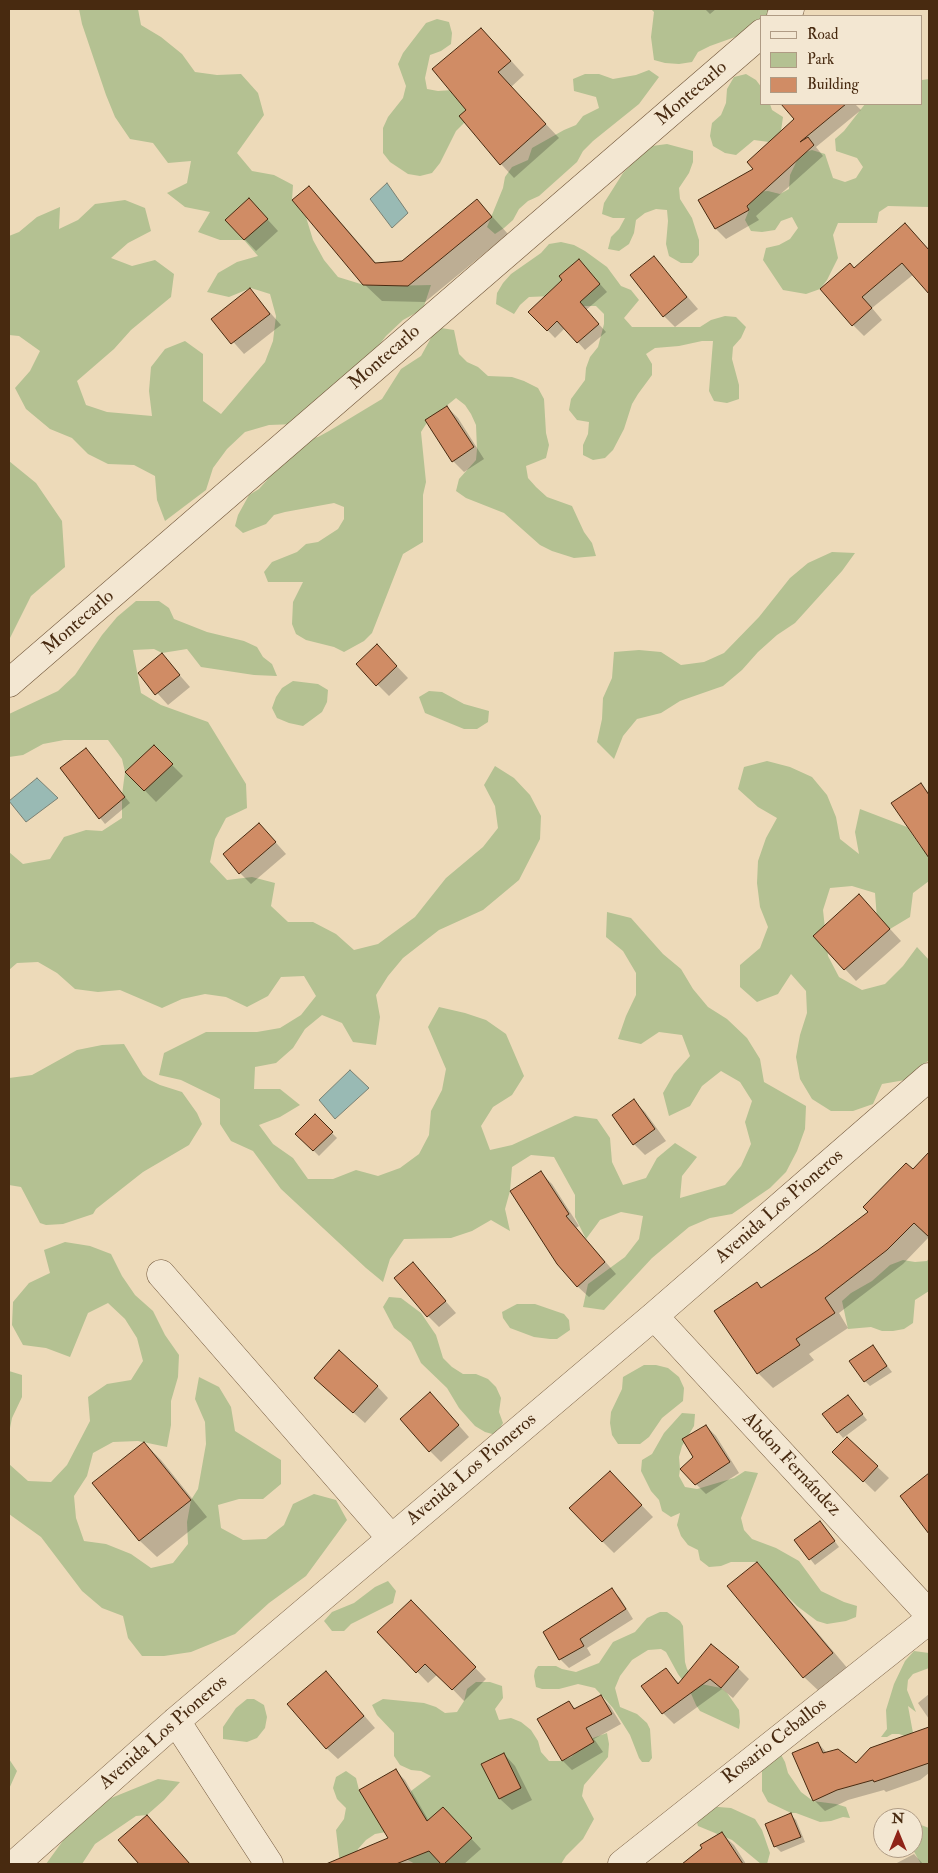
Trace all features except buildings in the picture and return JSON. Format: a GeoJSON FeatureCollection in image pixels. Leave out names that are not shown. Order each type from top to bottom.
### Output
{"type":"FeatureCollection","features":[{"type":"Feature","properties":{"kind":"street","name":"Montecarlo"},"geometry":{"type":"LineString","coordinates":[[9,683],[760,35]]}},
{"type":"Feature","properties":{"kind":"street","name":"Avenida Los Pioneros"},"geometry":{"type":"LineString","coordinates":[[15,1864],[176,1721],[654,1316],[929,1077]]}},
{"type":"Feature","properties":{"kind":"street"},"geometry":{"type":"LineString","coordinates":[[161,1274],[391,1538]]}},
{"type":"Feature","properties":{"kind":"street","name":"Abdon Fernández"},"geometry":{"type":"LineString","coordinates":[[654,1316],[929,1614]]}},
{"type":"Feature","properties":{"kind":"street","name":"Rosario Ceballos"},"geometry":{"type":"LineString","coordinates":[[622,1864],[929,1620]]}},
{"type":"Feature","properties":{"kind":"street"},"geometry":{"type":"LineString","coordinates":[[176,1721],[269,1864]]}},
{"type":"Feature","properties":{"kind":"green space"},"geometry":{"type":"Polygon","coordinates":[[[79,9],[138,9],[141,25],[161,37],[182,54],[195,72],[217,75],[241,74],[258,93],[264,115],[237,153],[252,171],[274,175],[293,185],[292,200],[306,217],[313,240],[324,260],[338,277],[364,285],[431,285],[423,309],[403,320],[386,336],[371,355],[296,424],[269,425],[245,432],[227,449],[213,468],[206,490],[165,521],[157,500],[155,476],[134,465],[108,464],[88,454],[72,438],[50,429],[26,409],[15,388],[30,371],[40,351],[19,336],[9,335],[9,236],[19,232],[37,217],[60,207],[59,229],[78,220],[95,204],[125,200],[145,208],[151,231],[128,243],[111,258],[132,266],[155,260],[174,274],[171,297],[131,330],[114,349],[77,381],[86,405],[107,412],[152,416],[149,391],[151,367],[165,349],[185,341],[203,354],[203,401],[221,414],[265,362],[273,341],[276,316],[270,294],[251,288],[229,297],[207,292],[218,273],[237,262],[258,256],[244,240],[220,240],[198,232],[210,212],[185,207],[167,193],[187,183],[191,161],[168,163],[153,143],[130,139],[115,117],[106,95],[82,24],[79,9]]]}},
{"type":"Feature","properties":{"kind":"green space"},"geometry":{"type":"Polygon","coordinates":[[[651,9],[773,9],[769,15],[760,15],[760,24],[749,32],[698,52],[692,62],[679,64],[654,60],[651,37],[654,12],[651,9]]]}},
{"type":"Feature","properties":{"kind":"green space"},"geometry":{"type":"Polygon","coordinates":[[[437,19],[449,22],[452,33],[451,44],[441,51],[430,55],[425,78],[427,89],[438,91],[453,90],[469,112],[464,123],[456,131],[440,163],[432,173],[420,176],[408,174],[390,162],[383,153],[383,128],[388,117],[403,98],[406,86],[398,64],[403,53],[426,23],[437,19]]]}},
{"type":"Feature","properties":{"kind":"green space"},"geometry":{"type":"Polygon","coordinates":[[[649,70],[659,77],[639,104],[593,141],[583,151],[577,162],[539,196],[528,201],[519,209],[513,220],[504,228],[495,234],[487,227],[503,188],[505,177],[512,167],[528,160],[532,148],[576,125],[583,116],[599,108],[596,97],[574,91],[573,79],[585,74],[599,74],[613,79],[636,75],[649,70]]]}},
{"type":"Feature","properties":{"kind":"green space"},"geometry":{"type":"Polygon","coordinates":[[[746,74],[756,80],[760,85],[760,105],[770,105],[772,110],[783,117],[780,138],[769,142],[754,140],[736,155],[725,153],[713,146],[710,136],[712,123],[721,115],[726,103],[727,89],[734,77],[746,74]]]}},
{"type":"Feature","properties":{"kind":"green space"},"geometry":{"type":"Polygon","coordinates":[[[929,79],[929,207],[888,206],[879,212],[877,223],[838,223],[833,235],[838,258],[827,280],[820,289],[806,294],[783,290],[763,260],[766,248],[779,245],[790,239],[798,228],[792,217],[781,221],[775,230],[751,231],[745,220],[749,210],[748,203],[755,192],[768,191],[780,194],[789,189],[790,175],[800,154],[812,150],[825,154],[833,178],[845,182],[856,178],[863,167],[857,158],[836,151],[835,139],[844,131],[864,105],[923,105],[923,80],[929,79]]]}},
{"type":"Feature","properties":{"kind":"green space"},"geometry":{"type":"Polygon","coordinates":[[[667,144],[693,151],[693,162],[689,173],[679,188],[680,199],[692,218],[699,240],[699,255],[692,263],[681,263],[669,256],[666,244],[667,210],[656,209],[645,213],[636,220],[634,233],[629,244],[619,251],[608,249],[611,237],[619,229],[625,218],[613,218],[602,214],[604,203],[623,173],[642,153],[652,146],[667,144]]]}},
{"type":"Feature","properties":{"kind":"green space"},"geometry":{"type":"Polygon","coordinates":[[[561,242],[574,245],[585,251],[607,267],[621,286],[631,290],[639,300],[624,318],[632,327],[700,327],[711,320],[725,316],[736,317],[746,327],[741,338],[733,347],[732,359],[739,385],[739,399],[727,403],[714,401],[709,391],[713,341],[655,348],[646,354],[652,364],[652,375],[632,404],[624,429],[613,450],[605,458],[593,460],[583,455],[583,445],[588,434],[589,422],[577,420],[569,410],[571,399],[585,380],[586,368],[590,357],[598,347],[604,324],[604,314],[596,306],[572,306],[552,296],[529,297],[514,314],[496,304],[497,293],[511,274],[541,253],[549,244],[561,242]]]}},
{"type":"Feature","properties":{"kind":"green space"},"geometry":{"type":"Polygon","coordinates":[[[441,328],[454,330],[459,354],[467,362],[478,367],[488,376],[512,377],[538,388],[544,399],[546,433],[549,445],[546,458],[526,466],[528,478],[547,497],[572,506],[584,532],[592,543],[596,556],[574,558],[552,551],[540,545],[504,513],[466,498],[456,491],[459,479],[476,460],[477,449],[476,425],[465,405],[456,398],[428,421],[421,432],[426,482],[423,495],[423,542],[403,554],[372,633],[364,641],[344,652],[334,647],[306,640],[296,634],[292,624],[293,602],[303,582],[268,582],[264,572],[272,562],[297,552],[306,544],[318,542],[338,529],[344,519],[344,507],[334,503],[285,512],[274,515],[266,524],[243,533],[235,526],[238,515],[249,495],[259,489],[267,480],[271,469],[306,440],[318,437],[382,399],[401,369],[421,356],[432,336],[441,328]]]}},
{"type":"Feature","properties":{"kind":"green space"},"geometry":{"type":"Polygon","coordinates":[[[9,461],[36,483],[62,521],[65,567],[31,596],[9,640],[9,461]]]}},
{"type":"Feature","properties":{"kind":"green space"},"geometry":{"type":"Polygon","coordinates":[[[832,552],[855,553],[842,571],[795,623],[777,635],[723,686],[680,701],[661,713],[637,719],[623,736],[614,759],[597,742],[602,719],[603,698],[612,678],[614,652],[639,650],[661,652],[681,665],[704,662],[724,653],[759,617],[790,578],[808,563],[832,552]]]}},
{"type":"Feature","properties":{"kind":"green space"},"geometry":{"type":"Polygon","coordinates":[[[136,601],[159,601],[169,608],[174,619],[207,632],[244,641],[257,647],[263,657],[272,664],[277,676],[254,675],[201,667],[187,649],[162,653],[154,649],[133,650],[141,693],[161,705],[208,722],[246,784],[247,808],[226,818],[215,839],[210,862],[227,880],[252,877],[275,883],[271,906],[288,922],[313,922],[336,934],[354,950],[378,944],[415,917],[446,878],[483,847],[498,828],[495,806],[484,785],[495,766],[514,778],[530,795],[541,816],[540,839],[519,880],[483,910],[439,930],[403,958],[388,976],[376,995],[380,1017],[376,1045],[353,1042],[342,1023],[322,1015],[305,1029],[293,1048],[276,1063],[255,1067],[254,1089],[280,1089],[300,1105],[280,1117],[259,1125],[273,1144],[293,1158],[308,1179],[333,1179],[356,1170],[378,1176],[400,1168],[419,1154],[429,1135],[431,1111],[442,1090],[446,1069],[428,1027],[439,1007],[486,1020],[506,1034],[524,1076],[512,1095],[493,1107],[481,1126],[490,1150],[512,1145],[575,1116],[597,1119],[610,1138],[612,1162],[623,1185],[646,1178],[657,1158],[675,1143],[697,1157],[682,1176],[680,1198],[725,1185],[741,1166],[751,1144],[745,1122],[752,1101],[740,1082],[721,1071],[702,1086],[690,1106],[669,1116],[663,1093],[674,1074],[690,1056],[682,1035],[659,1032],[641,1044],[618,1039],[636,995],[636,973],[623,951],[606,937],[607,912],[631,918],[663,954],[681,969],[693,989],[708,1007],[727,1019],[747,1038],[760,1059],[764,1082],[806,1106],[805,1129],[797,1151],[786,1172],[770,1188],[732,1214],[710,1218],[689,1227],[652,1258],[604,1310],[583,1307],[588,1284],[625,1257],[639,1239],[643,1216],[621,1212],[600,1220],[586,1239],[575,1217],[575,1195],[554,1157],[531,1155],[512,1167],[510,1191],[505,1209],[510,1231],[491,1220],[472,1231],[451,1238],[404,1239],[390,1259],[383,1282],[281,1189],[253,1151],[231,1141],[220,1124],[220,1099],[181,1080],[159,1075],[164,1053],[206,1032],[257,1032],[280,1028],[301,1015],[316,996],[304,976],[281,977],[268,996],[247,1007],[226,997],[205,994],[182,999],[162,1008],[120,990],[98,992],[75,989],[57,973],[38,962],[17,963],[9,970],[9,852],[23,864],[50,859],[64,837],[86,830],[102,831],[122,818],[125,772],[122,759],[108,740],[64,740],[43,744],[23,755],[9,757],[9,714],[58,691],[75,675],[102,635],[117,617],[136,601]]]}},
{"type":"Feature","properties":{"kind":"green space"},"geometry":{"type":"Polygon","coordinates":[[[293,681],[318,684],[328,690],[327,702],[322,712],[303,726],[277,718],[272,708],[282,688],[293,681]]]}},
{"type":"Feature","properties":{"kind":"green space"},"geometry":{"type":"Polygon","coordinates":[[[429,691],[442,692],[464,704],[489,711],[488,722],[477,729],[464,729],[425,713],[419,697],[429,691]]]}},
{"type":"Feature","properties":{"kind":"green space"},"geometry":{"type":"Polygon","coordinates":[[[767,761],[790,767],[812,777],[827,795],[836,817],[840,839],[859,854],[855,832],[860,809],[907,827],[920,846],[929,851],[929,881],[913,893],[910,917],[890,929],[877,919],[875,893],[852,886],[830,888],[823,910],[828,956],[839,977],[862,990],[885,984],[903,966],[917,947],[929,960],[929,1060],[905,1080],[882,1084],[873,1104],[853,1111],[831,1111],[812,1099],[800,1079],[796,1057],[807,1013],[806,991],[791,974],[778,994],[757,1002],[740,987],[740,965],[760,948],[768,927],[760,907],[757,883],[758,861],[766,838],[777,818],[758,807],[738,789],[744,767],[767,761]]]}},
{"type":"Feature","properties":{"kind":"green space"},"geometry":{"type":"Polygon","coordinates":[[[124,1044],[143,1075],[160,1085],[182,1092],[197,1113],[202,1124],[189,1145],[143,1172],[96,1209],[93,1214],[63,1224],[46,1225],[40,1223],[21,1187],[9,1185],[9,1078],[32,1075],[77,1050],[102,1045],[124,1044]]]}},
{"type":"Feature","properties":{"kind":"green space"},"geometry":{"type":"Polygon","coordinates":[[[65,1242],[90,1246],[111,1254],[122,1276],[135,1295],[153,1311],[165,1335],[179,1355],[178,1377],[171,1401],[171,1425],[167,1447],[138,1441],[113,1442],[93,1453],[87,1476],[74,1496],[76,1518],[84,1541],[106,1544],[131,1554],[151,1568],[173,1563],[188,1544],[187,1522],[191,1500],[198,1489],[206,1444],[205,1422],[195,1399],[199,1377],[219,1387],[231,1407],[235,1431],[281,1460],[281,1484],[263,1499],[239,1499],[218,1505],[221,1528],[243,1540],[266,1539],[284,1525],[293,1504],[314,1494],[336,1500],[347,1520],[306,1576],[269,1603],[235,1634],[191,1652],[164,1656],[142,1656],[128,1638],[123,1616],[102,1608],[82,1591],[41,1537],[9,1514],[9,1464],[28,1481],[51,1482],[67,1465],[90,1421],[88,1397],[107,1384],[131,1380],[143,1361],[137,1338],[125,1319],[108,1303],[88,1313],[70,1357],[46,1348],[23,1345],[12,1325],[13,1302],[29,1283],[50,1273],[44,1250],[65,1242]]]}},
{"type":"Feature","properties":{"kind":"green space"},"geometry":{"type":"Polygon","coordinates":[[[929,1258],[929,1291],[915,1300],[913,1323],[904,1329],[893,1331],[882,1331],[871,1327],[848,1329],[842,1301],[851,1293],[872,1281],[890,1265],[903,1260],[915,1262],[927,1261],[929,1258]]]}},
{"type":"Feature","properties":{"kind":"green space"},"geometry":{"type":"Polygon","coordinates":[[[389,1297],[401,1298],[421,1313],[436,1335],[443,1358],[452,1367],[463,1374],[476,1374],[488,1379],[496,1387],[501,1398],[499,1412],[503,1423],[496,1435],[485,1432],[475,1426],[459,1408],[447,1388],[421,1363],[411,1342],[394,1328],[383,1307],[389,1297]]]}},
{"type":"Feature","properties":{"kind":"green space"},"geometry":{"type":"Polygon","coordinates":[[[517,1304],[535,1304],[564,1314],[569,1320],[570,1330],[557,1339],[550,1339],[534,1337],[510,1328],[503,1318],[502,1312],[517,1304]]]}},
{"type":"Feature","properties":{"kind":"green space"},"geometry":{"type":"Polygon","coordinates":[[[644,1365],[668,1368],[679,1377],[684,1388],[683,1401],[662,1418],[649,1437],[640,1444],[618,1444],[612,1435],[611,1412],[622,1389],[623,1377],[644,1365]]]}},
{"type":"Feature","properties":{"kind":"green space"},"geometry":{"type":"Polygon","coordinates":[[[9,1371],[22,1375],[22,1397],[12,1418],[9,1433],[9,1371]]]}},
{"type":"Feature","properties":{"kind":"green space"},"geometry":{"type":"Polygon","coordinates":[[[682,1413],[695,1414],[694,1426],[682,1446],[679,1457],[679,1476],[685,1487],[697,1489],[734,1478],[745,1471],[758,1473],[741,1518],[744,1530],[752,1539],[776,1548],[799,1561],[821,1591],[857,1606],[856,1617],[846,1621],[827,1624],[817,1621],[797,1606],[757,1562],[731,1562],[721,1566],[709,1567],[700,1560],[698,1550],[688,1545],[681,1536],[677,1525],[680,1513],[671,1517],[662,1511],[659,1500],[651,1491],[641,1471],[642,1460],[652,1454],[664,1433],[682,1413]]]}},
{"type":"Feature","properties":{"kind":"green space"},"geometry":{"type":"Polygon","coordinates":[[[388,1581],[396,1591],[393,1603],[351,1624],[344,1631],[332,1631],[324,1621],[332,1612],[354,1603],[375,1587],[388,1581]]]}},
{"type":"Feature","properties":{"kind":"green space"},"geometry":{"type":"Polygon","coordinates":[[[660,1612],[667,1612],[680,1621],[683,1626],[685,1662],[687,1669],[695,1680],[701,1684],[721,1688],[727,1693],[739,1710],[740,1722],[739,1729],[700,1711],[666,1652],[661,1649],[648,1650],[632,1660],[620,1676],[615,1688],[620,1707],[637,1714],[647,1723],[650,1729],[652,1758],[649,1762],[642,1762],[630,1735],[613,1708],[595,1688],[578,1684],[559,1689],[542,1689],[536,1687],[534,1676],[538,1666],[556,1666],[576,1672],[599,1663],[613,1642],[635,1632],[647,1618],[660,1612]]]}},
{"type":"Feature","properties":{"kind":"green space"},"geometry":{"type":"Polygon","coordinates":[[[914,1651],[929,1653],[929,1668],[913,1674],[908,1680],[907,1690],[916,1712],[908,1706],[913,1733],[905,1736],[892,1734],[887,1737],[881,1737],[887,1729],[886,1710],[894,1684],[905,1661],[914,1651]]]}},
{"type":"Feature","properties":{"kind":"green space"},"geometry":{"type":"Polygon","coordinates":[[[476,1682],[490,1682],[502,1686],[503,1698],[495,1709],[499,1720],[511,1718],[521,1722],[531,1730],[538,1741],[541,1752],[549,1761],[562,1761],[571,1757],[593,1738],[607,1733],[609,1744],[608,1757],[584,1785],[582,1796],[594,1819],[583,1839],[566,1856],[561,1864],[415,1864],[408,1860],[408,1854],[386,1832],[375,1834],[366,1840],[358,1849],[353,1864],[340,1864],[336,1830],[344,1819],[346,1808],[337,1799],[333,1788],[336,1777],[346,1771],[356,1778],[359,1790],[371,1805],[412,1796],[411,1791],[431,1776],[400,1765],[394,1756],[394,1733],[377,1715],[372,1705],[383,1699],[424,1703],[436,1707],[445,1713],[457,1712],[464,1701],[467,1689],[476,1682]]]}},
{"type":"Feature","properties":{"kind":"green space"},"geometry":{"type":"Polygon","coordinates":[[[247,1699],[254,1699],[264,1705],[267,1717],[265,1728],[257,1738],[247,1742],[223,1739],[223,1727],[236,1708],[247,1699]]]}},
{"type":"Feature","properties":{"kind":"green space"},"geometry":{"type":"Polygon","coordinates":[[[779,1751],[788,1773],[801,1792],[813,1801],[846,1807],[850,1818],[843,1817],[820,1822],[791,1813],[768,1802],[762,1791],[762,1764],[779,1751]]]}},
{"type":"Feature","properties":{"kind":"green space"},"geometry":{"type":"Polygon","coordinates":[[[9,1759],[17,1771],[9,1789],[9,1759]]]}},
{"type":"Feature","properties":{"kind":"green space"},"geometry":{"type":"Polygon","coordinates":[[[158,1779],[180,1782],[147,1815],[136,1816],[95,1844],[82,1864],[46,1864],[74,1822],[94,1805],[158,1779]]]}},
{"type":"Feature","properties":{"kind":"green space"},"geometry":{"type":"Polygon","coordinates":[[[706,1806],[731,1808],[755,1819],[762,1830],[770,1853],[767,1864],[761,1864],[732,1840],[698,1826],[695,1815],[706,1806]]]}},
{"type":"Feature","properties":{"kind":"green space"},"geometry":{"type":"Polygon","coordinates":[[[923,1826],[929,1828],[929,1864],[921,1864],[918,1858],[923,1858],[923,1826]]]}},
{"type":"Feature","properties":{"kind":"water"},"geometry":{"type":"Polygon","coordinates":[[[387,183],[408,213],[392,228],[370,199],[387,183]]]}},
{"type":"Feature","properties":{"kind":"water"},"geometry":{"type":"Polygon","coordinates":[[[37,778],[58,798],[26,822],[9,801],[37,778]]]}},
{"type":"Feature","properties":{"kind":"water"},"geometry":{"type":"Polygon","coordinates":[[[350,1070],[369,1088],[335,1119],[319,1100],[350,1070]]]}}]}
